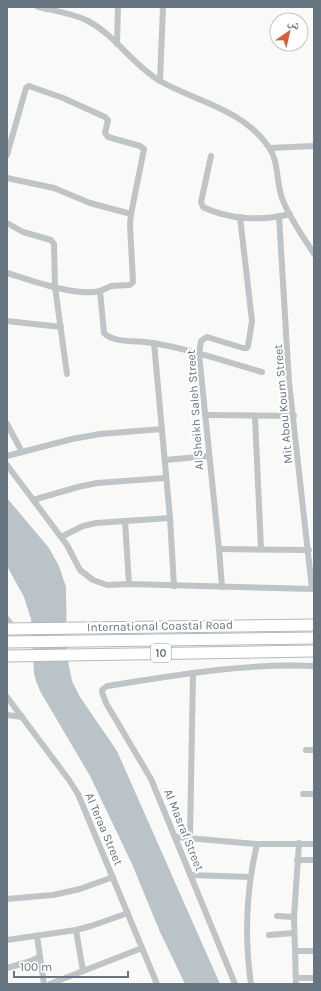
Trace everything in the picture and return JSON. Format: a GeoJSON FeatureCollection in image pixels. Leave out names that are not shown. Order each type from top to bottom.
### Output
{"type":"FeatureCollection","features":[{"type":"Feature","properties":{"kind":"highway","name":"International Coastal Road"},"geometry":{"type":"LineString","coordinates":[[11,629],[314,625]]}},
{"type":"Feature","properties":{"kind":"highway"},"geometry":{"type":"LineString","coordinates":[[8,642],[314,638]]}},
{"type":"Feature","properties":{"kind":"highway","name":"10"},"geometry":{"type":"LineString","coordinates":[[9,657],[314,651]]}},
{"type":"Feature","properties":{"kind":"street"},"geometry":{"type":"LineString","coordinates":[[38,7],[71,14],[89,22],[101,30],[142,68],[160,80],[236,116],[257,132],[270,148],[274,157],[278,187],[282,200],[314,254]]}},
{"type":"Feature","properties":{"kind":"street"},"geometry":{"type":"LineString","coordinates":[[117,44],[118,7]]}},
{"type":"Feature","properties":{"kind":"street"},"geometry":{"type":"LineString","coordinates":[[160,80],[163,7]]}},
{"type":"Feature","properties":{"kind":"street"},"geometry":{"type":"LineString","coordinates":[[7,156],[26,88],[28,86],[63,98],[100,115],[108,120],[105,133],[108,137],[140,146],[144,149],[131,214],[133,282],[130,285],[111,286],[100,291],[88,292],[54,287],[7,273]]}},
{"type":"Feature","properties":{"kind":"street"},"geometry":{"type":"LineString","coordinates":[[270,148],[314,146]]}},
{"type":"Feature","properties":{"kind":"street"},"geometry":{"type":"LineString","coordinates":[[211,156],[201,202],[202,206],[222,214],[240,217],[260,218],[290,214]]}},
{"type":"Feature","properties":{"kind":"street"},"geometry":{"type":"LineString","coordinates":[[7,178],[54,188],[90,203],[131,214]]}},
{"type":"Feature","properties":{"kind":"street","name":"Mit Abou Koum Street"},"geometry":{"type":"LineString","coordinates":[[279,216],[289,382],[313,589]]}},
{"type":"Feature","properties":{"kind":"street","name":"Al Sheikh Saleh Street"},"geometry":{"type":"LineString","coordinates":[[222,587],[199,354],[201,340],[207,337],[243,348],[248,346],[252,321],[240,217]]}},
{"type":"Feature","properties":{"kind":"street"},"geometry":{"type":"LineString","coordinates":[[7,224],[23,232],[48,239],[54,243],[54,287],[67,374]]}},
{"type":"Feature","properties":{"kind":"street"},"geometry":{"type":"LineString","coordinates":[[100,291],[103,330],[106,335],[112,338],[154,343],[262,372]]}},
{"type":"Feature","properties":{"kind":"street"},"geometry":{"type":"LineString","coordinates":[[7,321],[61,327]]}},
{"type":"Feature","properties":{"kind":"street"},"geometry":{"type":"LineString","coordinates":[[154,343],[170,518],[174,586]]}},
{"type":"Feature","properties":{"kind":"street"},"geometry":{"type":"LineString","coordinates":[[205,416],[294,416]]}},
{"type":"Feature","properties":{"kind":"street"},"geometry":{"type":"LineString","coordinates":[[255,417],[260,549]]}},
{"type":"Feature","properties":{"kind":"street"},"geometry":{"type":"LineString","coordinates":[[7,424],[22,452]]}},
{"type":"Feature","properties":{"kind":"street"},"geometry":{"type":"LineString","coordinates":[[7,456],[72,439],[100,434],[162,429]]}},
{"type":"Feature","properties":{"kind":"street"},"geometry":{"type":"LineString","coordinates":[[165,460],[209,456]]}},
{"type":"Feature","properties":{"kind":"street"},"geometry":{"type":"LineString","coordinates":[[7,465],[67,545],[80,570],[93,580],[107,585],[129,584],[313,589]]}},
{"type":"Feature","properties":{"kind":"street"},"geometry":{"type":"LineString","coordinates":[[32,500],[97,483],[166,478]]}},
{"type":"Feature","properties":{"kind":"street"},"geometry":{"type":"LineString","coordinates":[[61,537],[83,526],[96,523],[170,518]]}},
{"type":"Feature","properties":{"kind":"street"},"geometry":{"type":"LineString","coordinates":[[126,521],[129,584]]}},
{"type":"Feature","properties":{"kind":"street"},"geometry":{"type":"LineString","coordinates":[[219,549],[309,550]]}},
{"type":"Feature","properties":{"kind":"street"},"geometry":{"type":"LineString","coordinates":[[7,619],[11,629]]}},
{"type":"Feature","properties":{"kind":"street"},"geometry":{"type":"LineString","coordinates":[[190,838],[193,673],[267,666],[314,666]]}},
{"type":"Feature","properties":{"kind":"street","name":"Al Masraf Street"},"geometry":{"type":"LineString","coordinates":[[193,673],[107,686],[102,690],[102,692],[117,723],[151,779],[235,984]]}},
{"type":"Feature","properties":{"kind":"street","name":"Al Teraa Street"},"geometry":{"type":"LineString","coordinates":[[7,697],[76,790],[157,984]]}},
{"type":"Feature","properties":{"kind":"street"},"geometry":{"type":"LineString","coordinates":[[7,715],[22,717]]}},
{"type":"Feature","properties":{"kind":"street"},"geometry":{"type":"LineString","coordinates":[[306,750],[314,750]]}},
{"type":"Feature","properties":{"kind":"street"},"geometry":{"type":"LineString","coordinates":[[304,794],[314,794]]}},
{"type":"Feature","properties":{"kind":"street"},"geometry":{"type":"LineString","coordinates":[[176,837],[257,844],[314,844]]}},
{"type":"Feature","properties":{"kind":"street"},"geometry":{"type":"LineString","coordinates":[[299,843],[294,917],[296,981],[314,978]]}},
{"type":"Feature","properties":{"kind":"street"},"geometry":{"type":"LineString","coordinates":[[251,984],[246,934],[247,906],[250,877],[257,844]]}},
{"type":"Feature","properties":{"kind":"street"},"geometry":{"type":"LineString","coordinates":[[298,860],[314,860]]}},
{"type":"Feature","properties":{"kind":"street"},"geometry":{"type":"LineString","coordinates":[[190,875],[250,877]]}},
{"type":"Feature","properties":{"kind":"street"},"geometry":{"type":"LineString","coordinates":[[7,899],[53,895],[80,889],[112,877]]}},
{"type":"Feature","properties":{"kind":"street"},"geometry":{"type":"LineString","coordinates":[[7,940],[76,930],[128,913]]}},
{"type":"Feature","properties":{"kind":"street"},"geometry":{"type":"LineString","coordinates":[[277,916],[294,917]]}},
{"type":"Feature","properties":{"kind":"street"},"geometry":{"type":"LineString","coordinates":[[76,930],[83,971]]}},
{"type":"Feature","properties":{"kind":"street"},"geometry":{"type":"LineString","coordinates":[[269,935],[294,933]]}},
{"type":"Feature","properties":{"kind":"street"},"geometry":{"type":"LineString","coordinates":[[37,936],[44,984]]}},
{"type":"Feature","properties":{"kind":"street"},"geometry":{"type":"LineString","coordinates":[[50,984],[142,948]]}},
{"type":"Feature","properties":{"kind":"street"},"geometry":{"type":"LineString","coordinates":[[295,951],[314,951]]}},
{"type":"Feature","properties":{"kind":"street"},"geometry":{"type":"LineString","coordinates":[[7,968],[28,962],[40,956]]}},
{"type":"Feature","properties":{"kind":"shaded area"},"geometry":{"type":"Polygon","coordinates":[[[7,498],[49,548],[59,566],[66,587],[67,656],[72,681],[80,697],[117,751],[220,984],[185,984],[160,932],[132,864],[90,776],[40,691],[34,673],[31,619],[24,597],[7,566],[7,498]]]}}]}
